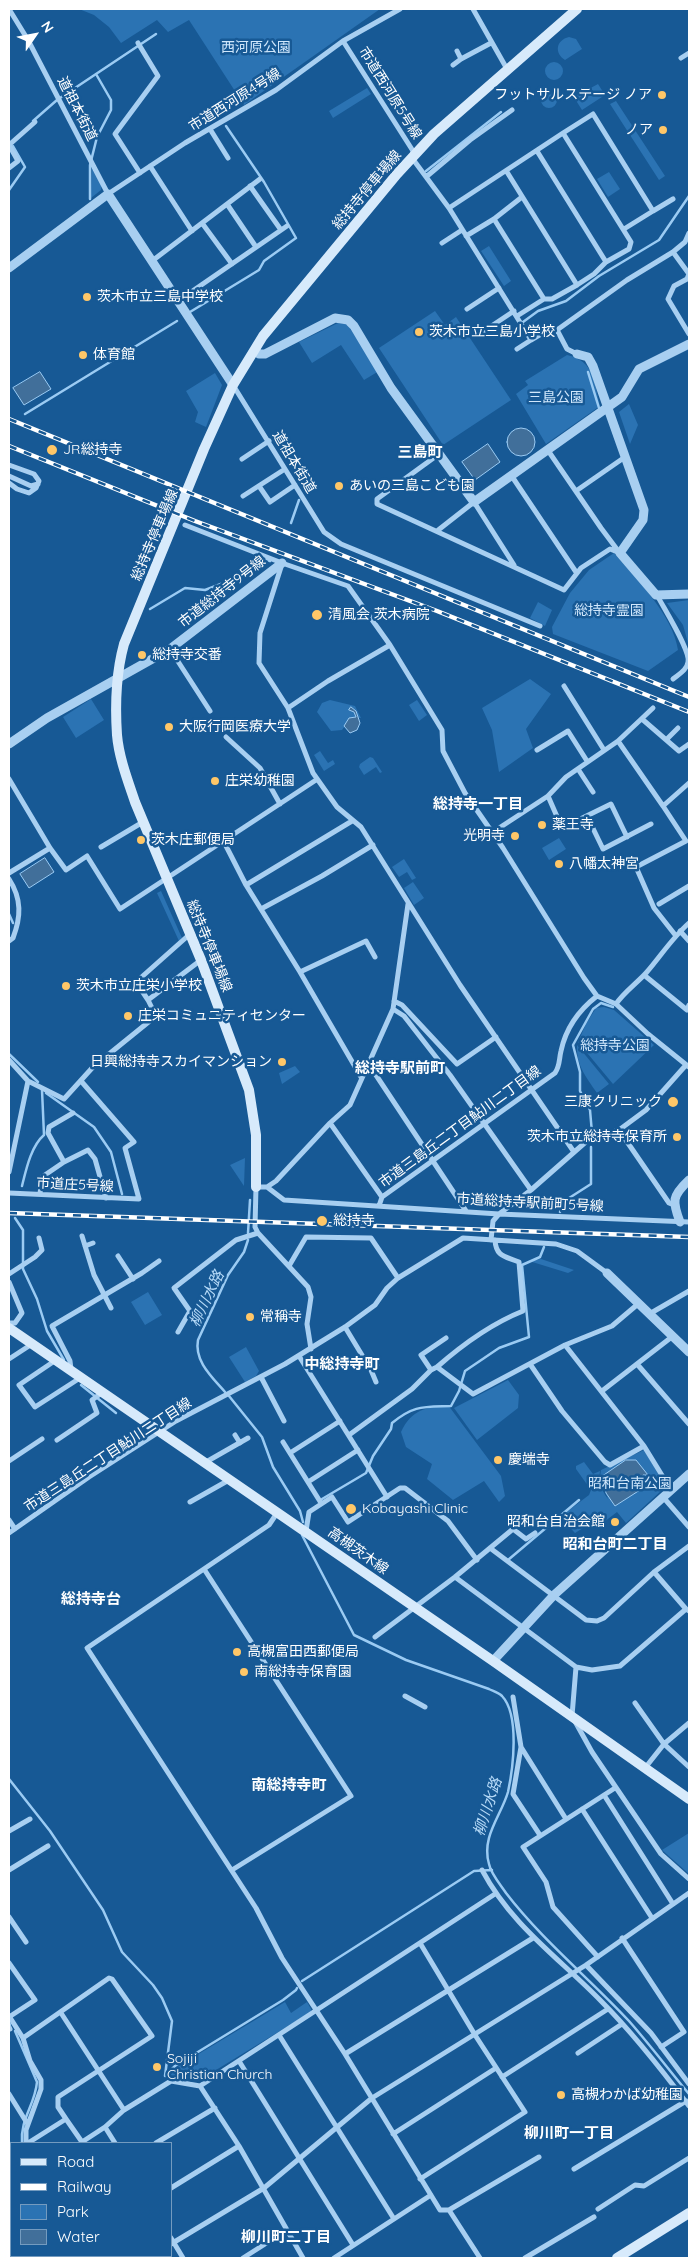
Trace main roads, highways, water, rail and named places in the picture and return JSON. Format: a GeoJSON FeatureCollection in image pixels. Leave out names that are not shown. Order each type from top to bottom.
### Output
{"type":"FeatureCollection","features":[{"type":"Feature","properties":{"kind":"main road","name":"総持寺停車場線"},"geometry":{"type":"LineString","coordinates":[[256,1186],[256,1135],[249,1090],[201,960],[143,822],[125,770],[117,737],[118,665],[124,644],[204,449],[234,384],[275,319],[412,157],[434,134],[577,9]]}},
{"type":"Feature","properties":{"kind":"main road","name":"高槻茨木線"},"geometry":{"type":"LineString","coordinates":[[9,1328],[493,1660],[689,1799]]}},
{"type":"Feature","properties":{"kind":"main road"},"geometry":{"type":"LineString","coordinates":[[617,2258],[689,2213]]}},
{"type":"Feature","properties":{"kind":"water"},"geometry":{"type":"Polygon","coordinates":[[[40,372],[51,389],[24,405],[13,388],[40,372]]]}},
{"type":"Feature","properties":{"kind":"water"},"geometry":{"type":"Polygon","coordinates":[[[521,428],[531,432],[535,442],[531,452],[521,456],[511,452],[507,442],[511,432],[521,428]]]}},
{"type":"Feature","properties":{"kind":"water"},"geometry":{"type":"Polygon","coordinates":[[[488,444],[500,462],[475,480],[462,462],[488,444]]]}},
{"type":"Feature","properties":{"kind":"water"},"geometry":{"type":"Polygon","coordinates":[[[351,707],[356,711],[360,723],[357,730],[350,733],[344,726],[349,718],[356,717],[354,712],[349,710],[351,707]]]}},
{"type":"Feature","properties":{"kind":"water"},"geometry":{"type":"Polygon","coordinates":[[[45,858],[54,872],[29,888],[20,874],[45,858]]]}},
{"type":"Feature","properties":{"kind":"water"},"geometry":{"type":"Polygon","coordinates":[[[626,1460],[636,1460],[648,1475],[643,1475],[640,1490],[615,1506],[606,1493],[603,1476],[626,1460]]]}},
{"type":"Feature","properties":{"kind":"waterway"},"geometry":{"type":"LineString","coordinates":[[33,121],[57,100],[156,34]]}},
{"type":"Feature","properties":{"kind":"waterway"},"geometry":{"type":"LineString","coordinates":[[90,199],[90,165],[97,137],[111,110],[111,100],[96,74]]}},
{"type":"Feature","properties":{"kind":"waterway"},"geometry":{"type":"LineString","coordinates":[[426,171],[501,112]]}},
{"type":"Feature","properties":{"kind":"waterway"},"geometry":{"type":"LineString","coordinates":[[190,312],[259,270],[264,261],[296,238],[264,182],[226,126]]}},
{"type":"Feature","properties":{"kind":"waterway"},"geometry":{"type":"LineString","coordinates":[[9,190],[25,167],[13,146]]}},
{"type":"Feature","properties":{"kind":"waterway"},"geometry":{"type":"LineString","coordinates":[[523,322],[538,311],[566,301],[599,276],[659,240],[689,196]]}},
{"type":"Feature","properties":{"kind":"waterway"},"geometry":{"type":"LineString","coordinates":[[25,414],[177,321]]}},
{"type":"Feature","properties":{"kind":"waterway"},"geometry":{"type":"LineString","coordinates":[[588,372],[599,408]]}},
{"type":"Feature","properties":{"kind":"waterway"},"geometry":{"type":"LineString","coordinates":[[291,523],[299,500]]}},
{"type":"Feature","properties":{"kind":"waterway"},"geometry":{"type":"LineString","coordinates":[[150,609],[185,588],[205,590],[234,579],[262,558],[270,561]]}},
{"type":"Feature","properties":{"kind":"waterway"},"geometry":{"type":"LineString","coordinates":[[9,914],[13,923]]}},
{"type":"Feature","properties":{"kind":"waterway"},"geometry":{"type":"LineString","coordinates":[[592,1133],[590,1110],[580,1091],[580,1072],[573,1045],[593,1009],[601,1003],[613,1007]]}},
{"type":"Feature","properties":{"kind":"waterway"},"geometry":{"type":"LineString","coordinates":[[9,1054],[38,1082]]}},
{"type":"Feature","properties":{"kind":"waterway"},"geometry":{"type":"LineString","coordinates":[[22,1186],[32,1152],[44,1135],[42,1090]]}},
{"type":"Feature","properties":{"kind":"waterway"},"geometry":{"type":"LineString","coordinates":[[46,1093],[94,1127],[111,1152],[122,1194]]}},
{"type":"Feature","properties":{"kind":"waterway"},"geometry":{"type":"LineString","coordinates":[[560,1212],[566,1200],[591,1184],[591,1147]]}},
{"type":"Feature","properties":{"kind":"waterway","name":"柳川水路"},"geometry":{"type":"LineString","coordinates":[[248,1233],[250,1200]]}},
{"type":"Feature","properties":{"kind":"waterway"},"geometry":{"type":"LineString","coordinates":[[15,1218],[23,1230],[23,1269],[37,1299],[47,1331],[64,1360]]}},
{"type":"Feature","properties":{"kind":"waterway","name":"柳川水路"},"geometry":{"type":"LineString","coordinates":[[225,1392],[201,1362],[197,1348],[198,1340],[228,1275],[244,1252],[248,1240]]}},
{"type":"Feature","properties":{"kind":"waterway"},"geometry":{"type":"LineString","coordinates":[[322,1499],[366,1473],[373,1456],[391,1429],[392,1423],[419,1408],[451,1406],[459,1391],[465,1371],[499,1348],[529,1337],[522,1265],[540,1257],[544,1247]]}},
{"type":"Feature","properties":{"kind":"waterway"},"geometry":{"type":"LineString","coordinates":[[81,1385],[116,1413]]}},
{"type":"Feature","properties":{"kind":"waterway","name":"柳川水路"},"geometry":{"type":"LineString","coordinates":[[229,1396],[262,1437],[273,1467],[300,1511],[303,1522]]}},
{"type":"Feature","properties":{"kind":"waterway"},"geometry":{"type":"LineString","coordinates":[[508,1560],[579,1500]]}},
{"type":"Feature","properties":{"kind":"waterway","name":"柳川水路"},"geometry":{"type":"LineString","coordinates":[[302,1535],[354,1635],[406,1660],[489,1689],[502,1696],[508,1705],[511,1716],[514,1743],[508,1792],[493,1827],[488,1845],[487,1854],[492,1871],[506,1893],[535,1927],[629,2021],[689,2094]]}},
{"type":"Feature","properties":{"kind":"waterway"},"geometry":{"type":"LineString","coordinates":[[9,1779],[50,1831],[103,1910],[122,1952],[153,1985],[162,1998],[172,2021],[165,2076],[175,2066],[283,2000],[297,1988]]}},
{"type":"Feature","properties":{"kind":"waterway"},"geometry":{"type":"LineString","coordinates":[[302,1981],[474,1871],[492,1870]]}},
{"type":"Feature","properties":{"kind":"waterway"},"geometry":{"type":"LineString","coordinates":[[15,2031],[37,2082],[34,2098],[25,2119],[22,2142]]}},
{"type":"Feature","properties":{"kind":"railway"},"geometry":{"type":"LineString","coordinates":[[9,419],[689,697]]}},
{"type":"Feature","properties":{"kind":"railway"},"geometry":{"type":"LineString","coordinates":[[9,446],[195,521],[437,611],[689,712]]}},
{"type":"Feature","properties":{"kind":"railway"},"geometry":{"type":"LineString","coordinates":[[9,1213],[689,1237]]}},
{"type":"Feature","properties":{"kind":"place","name":"フットサルステージ ノア"},"geometry":{"type":"Point","coordinates":[662,95]}},
{"type":"Feature","properties":{"kind":"place","name":"ノア"},"geometry":{"type":"Point","coordinates":[663,130]}},
{"type":"Feature","properties":{"kind":"place","name":"茨木市立三島中学校"},"geometry":{"type":"Point","coordinates":[87,297]}},
{"type":"Feature","properties":{"kind":"place","name":"茨木市立三島小学校"},"geometry":{"type":"Point","coordinates":[419,332]}},
{"type":"Feature","properties":{"kind":"place","name":"体育館"},"geometry":{"type":"Point","coordinates":[83,355]}},
{"type":"Feature","properties":{"kind":"place","name":"JR総持寺"},"geometry":{"type":"Point","coordinates":[52,450]}},
{"type":"Feature","properties":{"kind":"place","name":"あいの三島こども園"},"geometry":{"type":"Point","coordinates":[339,486]}},
{"type":"Feature","properties":{"kind":"place","name":"清風会 茨木病院"},"geometry":{"type":"Point","coordinates":[317,615]}},
{"type":"Feature","properties":{"kind":"place","name":"総持寺交番"},"geometry":{"type":"Point","coordinates":[142,655]}},
{"type":"Feature","properties":{"kind":"place","name":"大阪行岡医療大学"},"geometry":{"type":"Point","coordinates":[169,727]}},
{"type":"Feature","properties":{"kind":"place","name":"庄栄幼稚園"},"geometry":{"type":"Point","coordinates":[215,781]}},
{"type":"Feature","properties":{"kind":"place","name":"薬王寺"},"geometry":{"type":"Point","coordinates":[542,825]}},
{"type":"Feature","properties":{"kind":"place","name":"光明寺"},"geometry":{"type":"Point","coordinates":[515,836]}},
{"type":"Feature","properties":{"kind":"place","name":"茨木庄郵便局"},"geometry":{"type":"Point","coordinates":[141,840]}},
{"type":"Feature","properties":{"kind":"place","name":"八幡太神宮"},"geometry":{"type":"Point","coordinates":[559,864]}},
{"type":"Feature","properties":{"kind":"place","name":"茨木市立庄栄小学校"},"geometry":{"type":"Point","coordinates":[66,986]}},
{"type":"Feature","properties":{"kind":"place","name":"庄栄コミュニティセンター"},"geometry":{"type":"Point","coordinates":[128,1016]}},
{"type":"Feature","properties":{"kind":"place","name":"日興総持寺スカイマンション"},"geometry":{"type":"Point","coordinates":[282,1062]}},
{"type":"Feature","properties":{"kind":"place","name":"三康クリニック"},"geometry":{"type":"Point","coordinates":[673,1102]}},
{"type":"Feature","properties":{"kind":"place","name":"茨木市立総持寺保育所"},"geometry":{"type":"Point","coordinates":[677,1137]}},
{"type":"Feature","properties":{"kind":"place","name":"総持寺"},"geometry":{"type":"Point","coordinates":[322,1221]}},
{"type":"Feature","properties":{"kind":"place","name":"常稱寺"},"geometry":{"type":"Point","coordinates":[250,1317]}},
{"type":"Feature","properties":{"kind":"place","name":"慶端寺"},"geometry":{"type":"Point","coordinates":[498,1460]}},
{"type":"Feature","properties":{"kind":"place","name":"Kobayashi Clinic"},"geometry":{"type":"Point","coordinates":[351,1509]}},
{"type":"Feature","properties":{"kind":"place","name":"昭和台自治会館"},"geometry":{"type":"Point","coordinates":[615,1522]}},
{"type":"Feature","properties":{"kind":"place","name":"高槻富田西郵便局"},"geometry":{"type":"Point","coordinates":[237,1652]}},
{"type":"Feature","properties":{"kind":"place","name":"南総持寺保育園"},"geometry":{"type":"Point","coordinates":[244,1672]}},
{"type":"Feature","properties":{"kind":"place","name":"Sojiji Christian Church"},"geometry":{"type":"Point","coordinates":[157,2067]}},
{"type":"Feature","properties":{"kind":"place","name":"高槻わかば幼稚園"},"geometry":{"type":"Point","coordinates":[561,2095]}},
{"type":"Feature","properties":{"kind":"district","name":"三島町"},"geometry":{"type":"Point","coordinates":[420,452]}},
{"type":"Feature","properties":{"kind":"district","name":"総持寺一丁目"},"geometry":{"type":"Point","coordinates":[478,804]}},
{"type":"Feature","properties":{"kind":"district","name":"総持寺駅前町"},"geometry":{"type":"Point","coordinates":[400,1068]}},
{"type":"Feature","properties":{"kind":"district","name":"中総持寺町"},"geometry":{"type":"Point","coordinates":[342,1364]}},
{"type":"Feature","properties":{"kind":"district","name":"昭和台町二丁目"},"geometry":{"type":"Point","coordinates":[615,1544]}},
{"type":"Feature","properties":{"kind":"district","name":"総持寺台"},"geometry":{"type":"Point","coordinates":[91,1599]}},
{"type":"Feature","properties":{"kind":"district","name":"南総持寺町"},"geometry":{"type":"Point","coordinates":[289,1785]}},
{"type":"Feature","properties":{"kind":"district","name":"柳川町一丁目"},"geometry":{"type":"Point","coordinates":[569,2133]}},
{"type":"Feature","properties":{"kind":"district","name":"柳川町二丁目"},"geometry":{"type":"Point","coordinates":[286,2237]}},
{"type":"Feature","properties":{"kind":"park label","name":"西河原公園"},"geometry":{"type":"Point","coordinates":[256,48]}},
{"type":"Feature","properties":{"kind":"park label","name":"三島公園"},"geometry":{"type":"Point","coordinates":[556,398]}},
{"type":"Feature","properties":{"kind":"park label","name":"総持寺霊園"},"geometry":{"type":"Point","coordinates":[609,611]}},
{"type":"Feature","properties":{"kind":"park label","name":"総持寺公園"},"geometry":{"type":"Point","coordinates":[615,1046]}},
{"type":"Feature","properties":{"kind":"park label","name":"昭和台南公園"},"geometry":{"type":"Point","coordinates":[630,1484]}}]}
